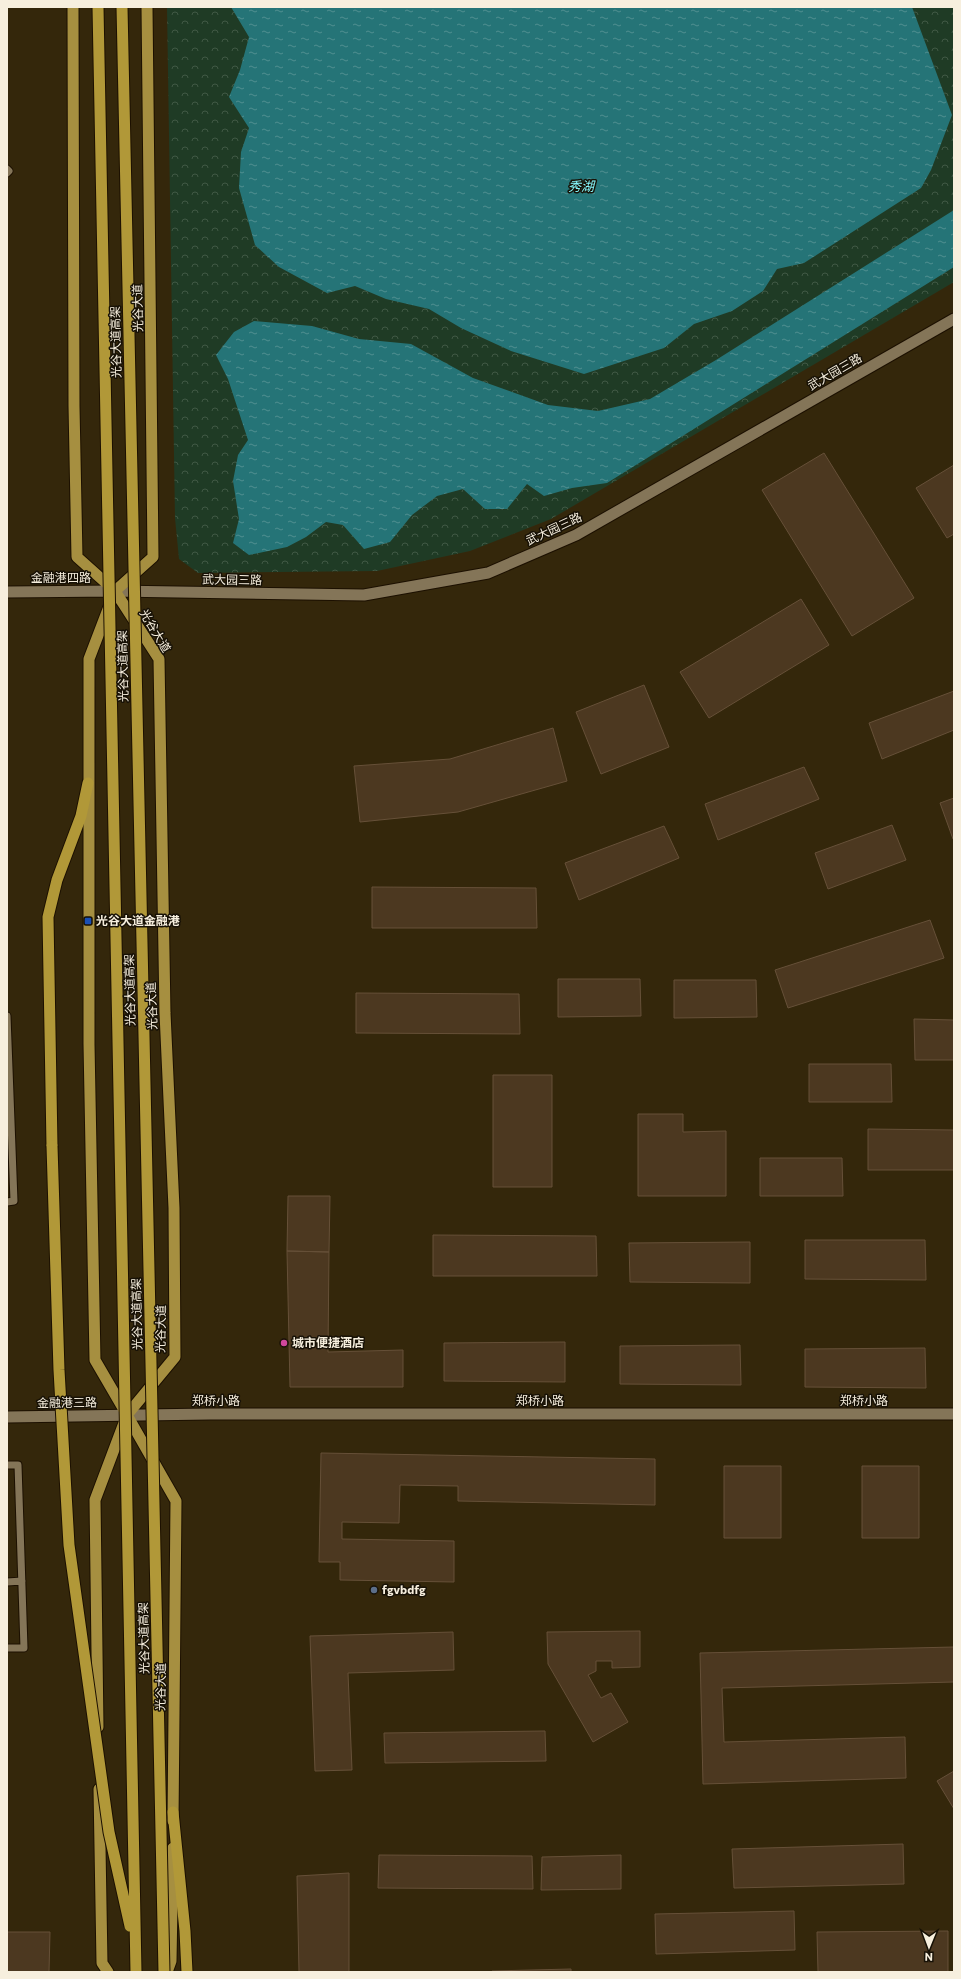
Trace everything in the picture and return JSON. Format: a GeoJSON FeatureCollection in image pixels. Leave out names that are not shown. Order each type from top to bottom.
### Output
{"type":"FeatureCollection","features":[{"type":"Feature","properties":{"kind":"highway","name":"光谷大道高架"},"geometry":{"type":"LineString","coordinates":[[98,7],[136,1972]]}},
{"type":"Feature","properties":{"kind":"highway","name":"光谷大道高架"},"geometry":{"type":"LineString","coordinates":[[122,7],[165,1972]]}},
{"type":"Feature","properties":{"kind":"highway"},"geometry":{"type":"LineString","coordinates":[[88,783],[81,816],[57,880],[48,917],[52,1146],[59,1370],[69,1545],[109,1832],[136,1948]]}},
{"type":"Feature","properties":{"kind":"highway"},"geometry":{"type":"LineString","coordinates":[[173,1812],[185,1931],[186,1972]]}},
{"type":"Feature","properties":{"kind":"main road","name":"光谷大道"},"geometry":{"type":"LineString","coordinates":[[73,7],[74,406],[77,557],[115,591],[159,659],[165,1013],[174,1208],[175,1357],[127,1415],[95,1500],[102,1963],[108,1972]]}},
{"type":"Feature","properties":{"kind":"main road","name":"光谷大道"},"geometry":{"type":"LineString","coordinates":[[147,7],[153,557],[115,591],[89,659],[89,1044],[95,1360],[176,1501],[172,1961],[165,1972]]}},
{"type":"Feature","properties":{"kind":"street","name":"武大园三路"},"geometry":{"type":"LineString","coordinates":[[115,591],[364,595],[488,573],[576,535],[954,319]]}},
{"type":"Feature","properties":{"kind":"street","name":"金融港四路"},"geometry":{"type":"LineString","coordinates":[[7,592],[115,591]]}},
{"type":"Feature","properties":{"kind":"street","name":"郑桥小路"},"geometry":{"type":"LineString","coordinates":[[127,1415],[954,1414]]}},
{"type":"Feature","properties":{"kind":"street","name":"金融港三路"},"geometry":{"type":"LineString","coordinates":[[7,1417],[127,1415]]}},
{"type":"Feature","properties":{"kind":"lane"},"geometry":{"type":"LineString","coordinates":[[7,169],[9,171],[7,173]]}},
{"type":"Feature","properties":{"kind":"lane"},"geometry":{"type":"LineString","coordinates":[[7,1016],[8,1083],[14,1201],[7,1202]]}},
{"type":"Feature","properties":{"kind":"lane"},"geometry":{"type":"LineString","coordinates":[[7,1465],[18,1465],[24,1648],[7,1648]]}},
{"type":"Feature","properties":{"kind":"lane"},"geometry":{"type":"LineString","coordinates":[[7,1582],[22,1581]]}},
{"type":"Feature","properties":{"kind":"green space"},"geometry":{"type":"Polygon","coordinates":[[[167,7],[954,7],[954,282],[551,519],[470,551],[377,571],[198,573],[179,559],[175,518],[167,7]]]}},
{"type":"Feature","properties":{"kind":"water","name":"秀湖"},"geometry":{"type":"Polygon","coordinates":[[[231,7],[912,7],[952,115],[931,170],[921,188],[804,263],[777,269],[763,291],[732,311],[694,324],[664,348],[584,374],[511,351],[461,328],[429,309],[386,299],[355,286],[327,293],[279,267],[255,245],[239,188],[241,152],[249,128],[229,97],[240,70],[249,37],[231,7]]]}},
{"type":"Feature","properties":{"kind":"water"},"geometry":{"type":"Polygon","coordinates":[[[954,210],[954,267],[607,483],[572,488],[544,496],[527,484],[507,509],[485,509],[463,489],[437,496],[412,515],[390,542],[364,549],[343,525],[326,522],[306,537],[287,547],[249,555],[233,543],[239,519],[233,481],[238,455],[248,440],[228,379],[216,355],[234,332],[254,321],[312,326],[359,339],[411,344],[473,378],[548,405],[598,411],[650,399],[716,360],[954,210]]]}},
{"type":"Feature","properties":{"kind":"building"},"geometry":{"type":"Polygon","coordinates":[[[824,453],[914,598],[852,636],[762,490],[824,453]]]}},
{"type":"Feature","properties":{"kind":"building"},"geometry":{"type":"Polygon","coordinates":[[[954,465],[954,534],[947,538],[916,488],[954,465]]]}},
{"type":"Feature","properties":{"kind":"building"},"geometry":{"type":"Polygon","coordinates":[[[801,599],[829,645],[709,718],[680,672],[801,599]]]}},
{"type":"Feature","properties":{"kind":"building"},"geometry":{"type":"Polygon","coordinates":[[[644,685],[669,747],[601,774],[576,712],[644,685]]]}},
{"type":"Feature","properties":{"kind":"building"},"geometry":{"type":"Polygon","coordinates":[[[954,691],[954,730],[882,759],[869,723],[954,691]]]}},
{"type":"Feature","properties":{"kind":"building"},"geometry":{"type":"Polygon","coordinates":[[[553,728],[567,781],[458,812],[360,822],[354,766],[450,759],[553,728]]]}},
{"type":"Feature","properties":{"kind":"building"},"geometry":{"type":"Polygon","coordinates":[[[804,767],[819,799],[718,840],[705,804],[804,767]]]}},
{"type":"Feature","properties":{"kind":"building"},"geometry":{"type":"Polygon","coordinates":[[[954,798],[954,839],[953,839],[940,803],[954,798]]]}},
{"type":"Feature","properties":{"kind":"building"},"geometry":{"type":"Polygon","coordinates":[[[892,825],[906,860],[828,889],[815,853],[892,825]]]}},
{"type":"Feature","properties":{"kind":"building"},"geometry":{"type":"Polygon","coordinates":[[[664,826],[679,858],[579,900],[565,863],[664,826]]]}},
{"type":"Feature","properties":{"kind":"building"},"geometry":{"type":"Polygon","coordinates":[[[372,887],[536,888],[537,928],[372,928],[372,887]]]}},
{"type":"Feature","properties":{"kind":"building"},"geometry":{"type":"Polygon","coordinates":[[[930,920],[944,958],[788,1008],[775,970],[930,920]]]}},
{"type":"Feature","properties":{"kind":"building"},"geometry":{"type":"Polygon","coordinates":[[[558,979],[640,979],[641,1016],[558,1017],[558,979]]]}},
{"type":"Feature","properties":{"kind":"building"},"geometry":{"type":"Polygon","coordinates":[[[674,980],[756,980],[757,1017],[674,1018],[674,980]]]}},
{"type":"Feature","properties":{"kind":"building"},"geometry":{"type":"Polygon","coordinates":[[[356,993],[519,994],[520,1034],[356,1033],[356,993]]]}},
{"type":"Feature","properties":{"kind":"building"},"geometry":{"type":"Polygon","coordinates":[[[914,1019],[954,1020],[954,1060],[915,1060],[914,1019]]]}},
{"type":"Feature","properties":{"kind":"building"},"geometry":{"type":"Polygon","coordinates":[[[809,1064],[891,1064],[892,1102],[809,1102],[809,1064]]]}},
{"type":"Feature","properties":{"kind":"building"},"geometry":{"type":"Polygon","coordinates":[[[493,1075],[552,1075],[552,1187],[493,1187],[493,1075]]]}},
{"type":"Feature","properties":{"kind":"building"},"geometry":{"type":"Polygon","coordinates":[[[638,1114],[683,1114],[683,1132],[726,1131],[726,1196],[638,1196],[638,1114]]]}},
{"type":"Feature","properties":{"kind":"building"},"geometry":{"type":"Polygon","coordinates":[[[868,1129],[954,1130],[954,1170],[868,1170],[868,1129]]]}},
{"type":"Feature","properties":{"kind":"building"},"geometry":{"type":"Polygon","coordinates":[[[760,1158],[842,1158],[843,1196],[760,1196],[760,1158]]]}},
{"type":"Feature","properties":{"kind":"building"},"geometry":{"type":"Polygon","coordinates":[[[288,1196],[330,1196],[329,1252],[287,1251],[288,1196]]]}},
{"type":"Feature","properties":{"kind":"building"},"geometry":{"type":"Polygon","coordinates":[[[433,1235],[596,1236],[597,1276],[433,1276],[433,1235]]]}},
{"type":"Feature","properties":{"kind":"building"},"geometry":{"type":"Polygon","coordinates":[[[805,1240],[925,1240],[926,1280],[805,1279],[805,1240]]]}},
{"type":"Feature","properties":{"kind":"building"},"geometry":{"type":"Polygon","coordinates":[[[750,1242],[750,1283],[630,1282],[629,1243],[750,1242]]]}},
{"type":"Feature","properties":{"kind":"building"},"geometry":{"type":"Polygon","coordinates":[[[287,1251],[329,1252],[328,1352],[403,1350],[403,1387],[290,1387],[287,1251]]]}},
{"type":"Feature","properties":{"kind":"building"},"geometry":{"type":"Polygon","coordinates":[[[565,1342],[565,1382],[444,1381],[444,1343],[565,1342]]]}},
{"type":"Feature","properties":{"kind":"building"},"geometry":{"type":"Polygon","coordinates":[[[740,1345],[741,1385],[620,1384],[620,1346],[740,1345]]]}},
{"type":"Feature","properties":{"kind":"building"},"geometry":{"type":"Polygon","coordinates":[[[925,1348],[926,1388],[805,1387],[805,1349],[925,1348]]]}},
{"type":"Feature","properties":{"kind":"building"},"geometry":{"type":"Polygon","coordinates":[[[321,1453],[655,1459],[655,1505],[458,1501],[458,1486],[400,1485],[399,1523],[342,1522],[342,1539],[454,1541],[454,1582],[340,1580],[340,1562],[319,1562],[321,1453]]]}},
{"type":"Feature","properties":{"kind":"building"},"geometry":{"type":"Polygon","coordinates":[[[724,1466],[781,1466],[781,1538],[724,1538],[724,1466]]]}},
{"type":"Feature","properties":{"kind":"building"},"geometry":{"type":"Polygon","coordinates":[[[862,1466],[919,1466],[919,1538],[862,1538],[862,1466]]]}},
{"type":"Feature","properties":{"kind":"building"},"geometry":{"type":"Polygon","coordinates":[[[640,1631],[640,1667],[612,1668],[612,1661],[596,1661],[596,1671],[588,1675],[601,1698],[611,1693],[628,1722],[593,1742],[548,1664],[547,1632],[640,1631]]]}},
{"type":"Feature","properties":{"kind":"building"},"geometry":{"type":"Polygon","coordinates":[[[453,1632],[454,1670],[348,1673],[352,1770],[315,1771],[310,1636],[453,1632]]]}},
{"type":"Feature","properties":{"kind":"building"},"geometry":{"type":"Polygon","coordinates":[[[954,1647],[954,1682],[722,1688],[724,1742],[905,1737],[906,1778],[703,1784],[700,1653],[954,1647]]]}},
{"type":"Feature","properties":{"kind":"building"},"geometry":{"type":"Polygon","coordinates":[[[545,1731],[546,1761],[385,1763],[384,1733],[545,1731]]]}},
{"type":"Feature","properties":{"kind":"building"},"geometry":{"type":"Polygon","coordinates":[[[954,1771],[954,1809],[937,1781],[954,1771]]]}},
{"type":"Feature","properties":{"kind":"building"},"geometry":{"type":"Polygon","coordinates":[[[903,1844],[904,1884],[734,1888],[732,1849],[903,1844]]]}},
{"type":"Feature","properties":{"kind":"building"},"geometry":{"type":"Polygon","coordinates":[[[379,1855],[532,1856],[533,1889],[378,1888],[379,1855]]]}},
{"type":"Feature","properties":{"kind":"building"},"geometry":{"type":"Polygon","coordinates":[[[621,1855],[621,1889],[541,1890],[542,1857],[621,1855]]]}},
{"type":"Feature","properties":{"kind":"building"},"geometry":{"type":"Polygon","coordinates":[[[349,1873],[349,1972],[299,1972],[297,1876],[349,1873]]]}},
{"type":"Feature","properties":{"kind":"building"},"geometry":{"type":"Polygon","coordinates":[[[794,1911],[795,1950],[656,1954],[655,1914],[794,1911]]]}},
{"type":"Feature","properties":{"kind":"building"},"geometry":{"type":"Polygon","coordinates":[[[948,1931],[948,1972],[818,1972],[817,1932],[948,1931]]]}},
{"type":"Feature","properties":{"kind":"building"},"geometry":{"type":"Polygon","coordinates":[[[7,1932],[50,1932],[49,1972],[7,1972],[7,1932]]]}},
{"type":"Feature","properties":{"kind":"building"},"geometry":{"type":"Polygon","coordinates":[[[571,1969],[571,1972],[492,1972],[492,1971],[571,1969]]]}},
{"type":"Feature","properties":{"kind":"place","name":"光谷大道金融港"},"geometry":{"type":"Point","coordinates":[88,921]}},
{"type":"Feature","properties":{"kind":"place","name":"城市便捷酒店"},"geometry":{"type":"Point","coordinates":[284,1343]}},
{"type":"Feature","properties":{"kind":"place","name":"fgvbdfg"},"geometry":{"type":"Point","coordinates":[374,1590]}}]}
